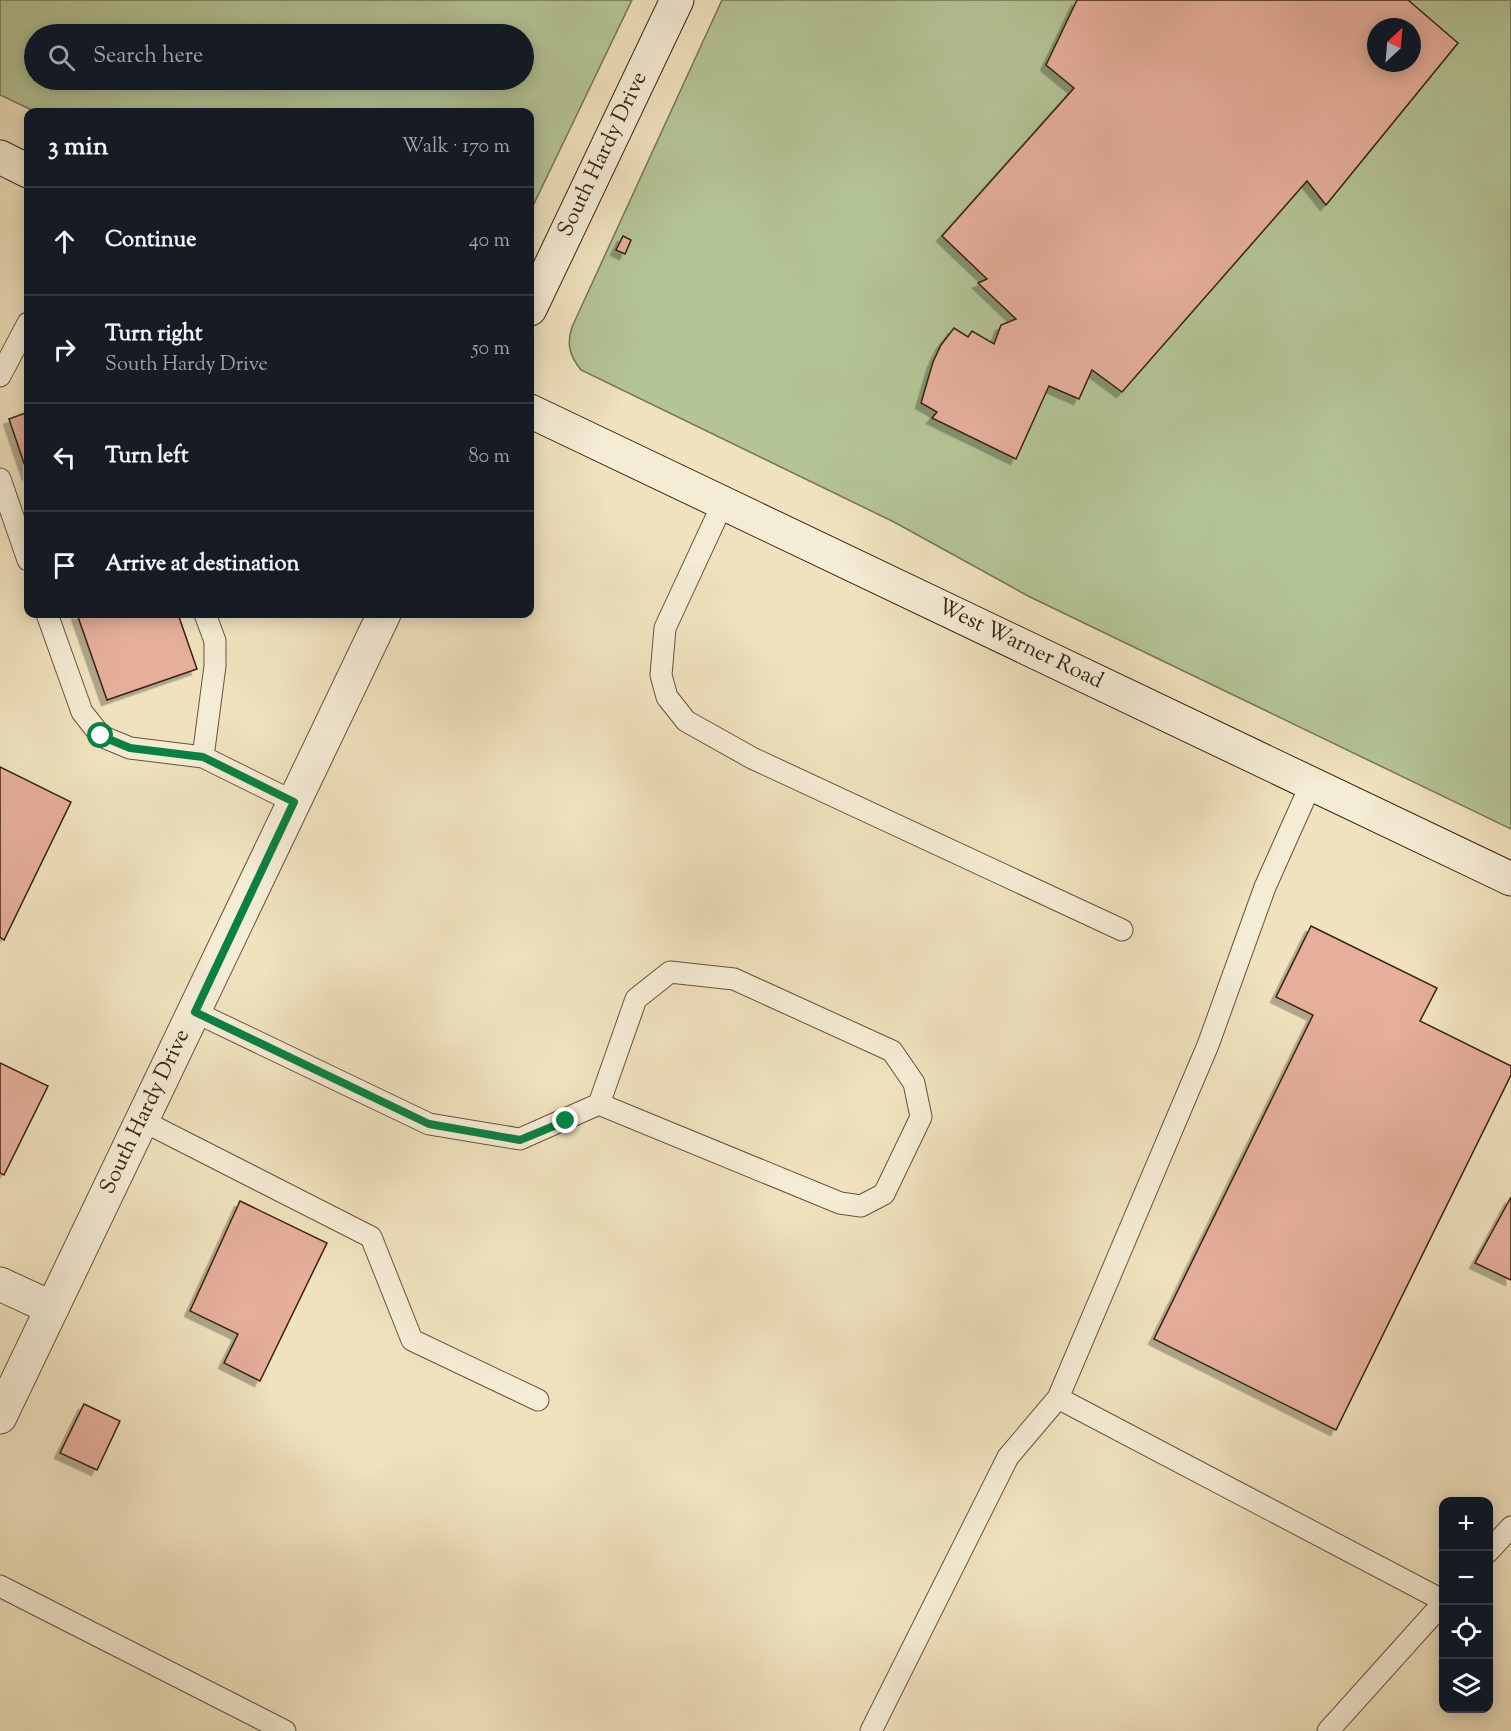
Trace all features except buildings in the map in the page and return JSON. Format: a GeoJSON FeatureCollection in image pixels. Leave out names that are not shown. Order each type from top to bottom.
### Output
{"type":"FeatureCollection","features":[{"type":"Feature","properties":{"kind":"street","name":"South Hardy Drive"},"geometry":{"type":"LineString","coordinates":[[534,301],[677,0]]}},
{"type":"Feature","properties":{"kind":"street"},"geometry":{"type":"LineString","coordinates":[[0,157],[24,169]]}},
{"type":"Feature","properties":{"kind":"street","name":"West Warner Road"},"geometry":{"type":"LineString","coordinates":[[534,413],[1511,879]]}},
{"type":"Feature","properties":{"kind":"street","name":"South Hardy Drive"},"geometry":{"type":"LineString","coordinates":[[0,1418],[382,618]]}},
{"type":"Feature","properties":{"kind":"street"},"geometry":{"type":"LineString","coordinates":[[0,1284],[52,1308]]}},
{"type":"Feature","properties":{"kind":"lane"},"geometry":{"type":"LineString","coordinates":[[0,376],[24,331]]}},
{"type":"Feature","properties":{"kind":"lane"},"geometry":{"type":"LineString","coordinates":[[0,479],[24,548]]}},
{"type":"Feature","properties":{"kind":"lane"},"geometry":{"type":"LineString","coordinates":[[723,503],[666,628],[661,675],[668,697],[686,721],[752,758],[1122,930]]}},
{"type":"Feature","properties":{"kind":"lane"},"geometry":{"type":"LineString","coordinates":[[48,618],[82,712],[101,736],[130,748],[203,757],[294,802]]}},
{"type":"Feature","properties":{"kind":"lane"},"geometry":{"type":"LineString","coordinates":[[203,757],[215,666],[215,641],[206,618]]}},
{"type":"Feature","properties":{"kind":"lane"},"geometry":{"type":"LineString","coordinates":[[871,1731],[1008,1457],[1058,1398],[1208,1045],[1265,887],[1311,784]]}},
{"type":"Feature","properties":{"kind":"lane"},"geometry":{"type":"LineString","coordinates":[[195,1012],[429,1124],[520,1140],[599,1104],[636,999],[670,972],[734,979],[892,1051],[914,1083],[921,1117],[884,1194],[861,1206],[840,1203],[599,1104]]}},
{"type":"Feature","properties":{"kind":"lane"},"geometry":{"type":"LineString","coordinates":[[143,1121],[371,1237],[412,1340],[538,1401]]}},
{"type":"Feature","properties":{"kind":"lane"},"geometry":{"type":"LineString","coordinates":[[1058,1398],[1439,1600]]}},
{"type":"Feature","properties":{"kind":"lane"},"geometry":{"type":"LineString","coordinates":[[1489,1551],[1511,1527]]}},
{"type":"Feature","properties":{"kind":"lane"},"geometry":{"type":"LineString","coordinates":[[0,1586],[285,1731]]}},
{"type":"Feature","properties":{"kind":"lane"},"geometry":{"type":"LineString","coordinates":[[1328,1731],[1440,1605]]}},
{"type":"Feature","properties":{"kind":"green space"},"geometry":{"type":"Polygon","coordinates":[[[0,0],[632,0],[534,204],[534,108],[28,108],[0,95],[0,0]]]}},
{"type":"Feature","properties":{"kind":"green space"},"geometry":{"type":"Polygon","coordinates":[[[722,0],[1511,0],[1511,829],[1028,596],[894,522],[581,370],[570,350],[569,339],[572,327],[722,0]]]}},
{"type":"Feature","properties":{"kind":"route"},"geometry":{"type":"LineString","coordinates":[[101,736],[130,748],[203,757],[294,802],[195,1012],[429,1124],[520,1140],[566,1121]]}}]}
